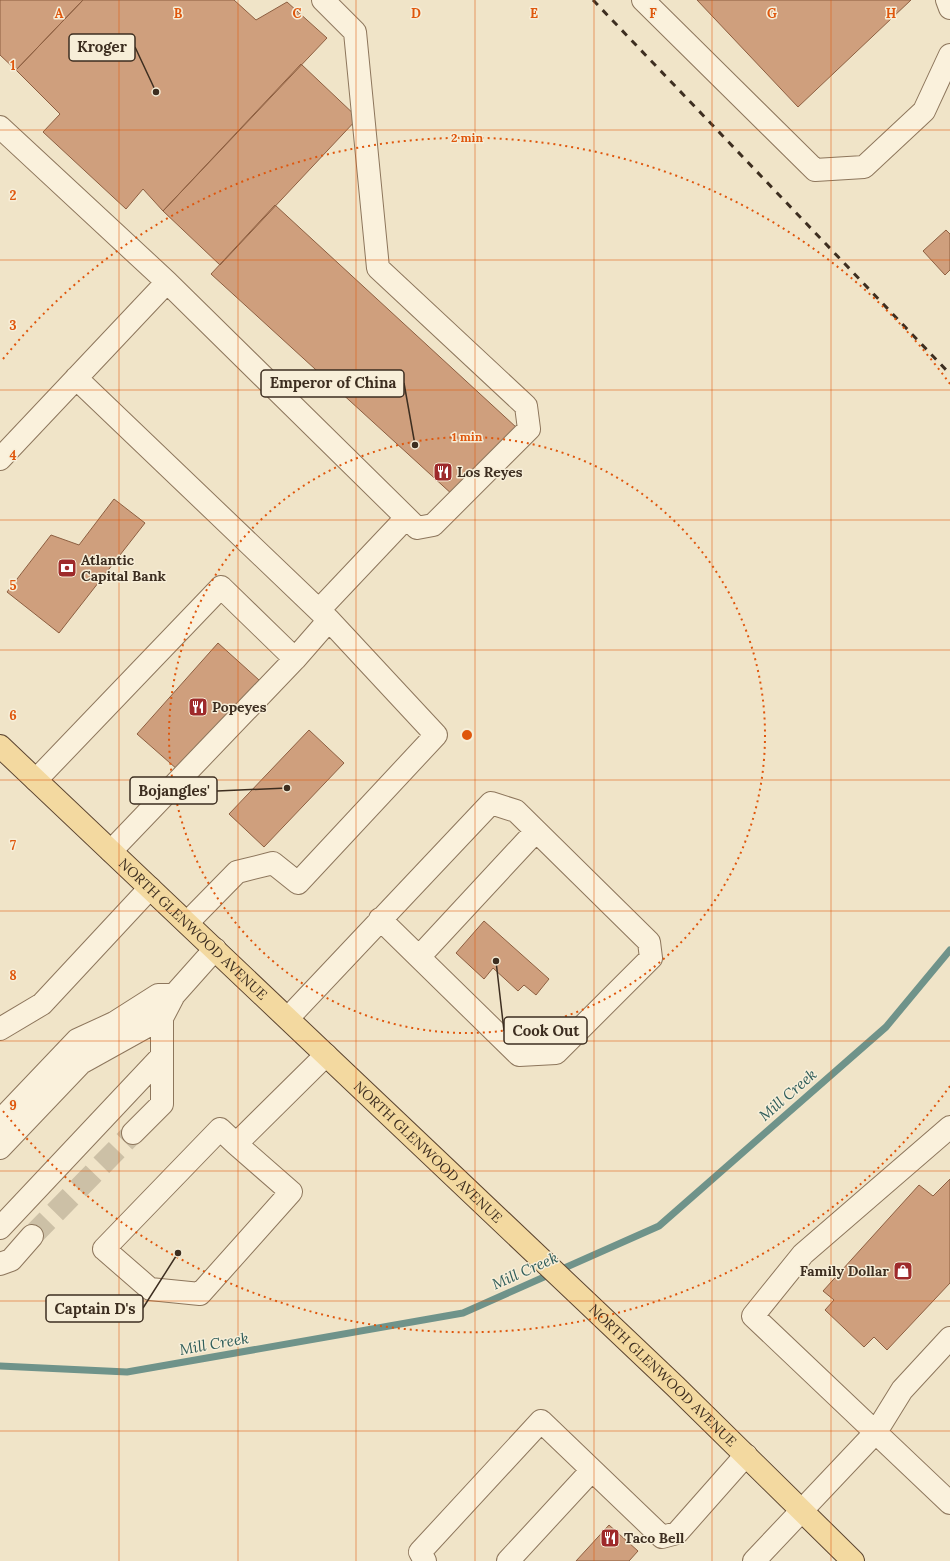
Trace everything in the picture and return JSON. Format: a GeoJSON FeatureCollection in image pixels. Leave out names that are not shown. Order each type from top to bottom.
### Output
{"type":"FeatureCollection","features":[{"type":"Feature","properties":{"kind":"main road","name":"NORTH GLENWOOD AVENUE"},"geometry":{"type":"LineString","coordinates":[[0,746],[675,1386],[853,1561]]}},
{"type":"Feature","properties":{"kind":"lane"},"geometry":{"type":"LineString","coordinates":[[0,126],[168,282],[406,518],[417,528],[433,525],[529,429],[526,406],[378,268],[355,32],[323,0]]}},
{"type":"Feature","properties":{"kind":"lane"},"geometry":{"type":"LineString","coordinates":[[643,0],[815,170],[864,167],[924,111],[950,55]]}},
{"type":"Feature","properties":{"kind":"lane"},"geometry":{"type":"LineString","coordinates":[[947,0],[950,8]]}},
{"type":"Feature","properties":{"kind":"lane"},"geometry":{"type":"LineString","coordinates":[[0,457],[168,282]]}},
{"type":"Feature","properties":{"kind":"lane"},"geometry":{"type":"LineString","coordinates":[[76,378],[324,615],[436,735],[298,883],[273,863],[237,872],[188,923]]}},
{"type":"Feature","properties":{"kind":"lane"},"geometry":{"type":"LineString","coordinates":[[111,850],[295,659],[324,615],[406,518]]}},
{"type":"Feature","properties":{"kind":"lane"},"geometry":{"type":"LineString","coordinates":[[36,780],[221,587],[295,659]]}},
{"type":"Feature","properties":{"kind":"lane"},"geometry":{"type":"LineString","coordinates":[[288,1018],[380,919],[491,803],[516,811],[649,942],[652,958],[556,1053],[519,1055],[380,919]]}},
{"type":"Feature","properties":{"kind":"lane"},"geometry":{"type":"LineString","coordinates":[[419,957],[536,831]]}},
{"type":"Feature","properties":{"kind":"lane"},"geometry":{"type":"LineString","coordinates":[[0,1029],[42,1004],[150,888]]}},
{"type":"Feature","properties":{"kind":"lane"},"geometry":{"type":"LineString","coordinates":[[133,1134],[162,1104],[162,1018],[174,995],[215,949]]}},
{"type":"Feature","properties":{"kind":"lane"},"geometry":{"type":"LineString","coordinates":[[0,1121],[77,1040],[114,1023],[158,995],[174,995]]}},
{"type":"Feature","properties":{"kind":"lane"},"geometry":{"type":"LineString","coordinates":[[0,1148],[81,1063],[162,1018]]}},
{"type":"Feature","properties":{"kind":"lane"},"geometry":{"type":"LineString","coordinates":[[236,1144],[326,1055]]}},
{"type":"Feature","properties":{"kind":"lane"},"geometry":{"type":"LineString","coordinates":[[0,1228],[161,1057]]}},
{"type":"Feature","properties":{"kind":"lane"},"geometry":{"type":"LineString","coordinates":[[950,1126],[804,1254],[753,1316],[950,1503]]}},
{"type":"Feature","properties":{"kind":"lane"},"geometry":{"type":"LineString","coordinates":[[220,1129],[236,1144],[291,1192],[200,1294],[150,1289],[104,1249],[220,1129]]}},
{"type":"Feature","properties":{"kind":"lane"},"geometry":{"type":"LineString","coordinates":[[0,1264],[11,1260],[32,1236]]}},
{"type":"Feature","properties":{"kind":"lane"},"geometry":{"type":"LineString","coordinates":[[754,1561],[876,1432],[902,1390],[950,1338]]}},
{"type":"Feature","properties":{"kind":"lane"},"geometry":{"type":"LineString","coordinates":[[425,1561],[420,1552],[541,1421],[662,1537],[677,1533],[746,1455]]}},
{"type":"Feature","properties":{"kind":"lane"},"geometry":{"type":"LineString","coordinates":[[508,1561],[592,1470]]}},
{"type":"Feature","properties":{"kind":"building"},"geometry":{"type":"Polygon","coordinates":[[[0,0],[83,0],[16,70],[0,55],[0,0]]]}},
{"type":"Feature","properties":{"kind":"building"},"geometry":{"type":"Polygon","coordinates":[[[83,0],[234,0],[256,20],[287,2],[327,38],[163,211],[143,189],[126,209],[43,132],[60,114],[16,70],[83,0]]]}},
{"type":"Feature","properties":{"kind":"building"},"geometry":{"type":"Polygon","coordinates":[[[697,0],[911,0],[798,107],[697,0]]]}},
{"type":"Feature","properties":{"kind":"building"},"geometry":{"type":"Polygon","coordinates":[[[301,64],[358,118],[220,265],[163,211],[301,64]]]}},
{"type":"Feature","properties":{"kind":"building"},"geometry":{"type":"Polygon","coordinates":[[[275,205],[517,428],[454,496],[211,274],[275,205]]]}},
{"type":"Feature","properties":{"kind":"building"},"geometry":{"type":"Polygon","coordinates":[[[946,230],[950,234],[950,270],[945,275],[923,251],[946,230]]]}},
{"type":"Feature","properties":{"kind":"building","name":"Atlantic Capital Bank"},"geometry":{"type":"Polygon","coordinates":[[[114,499],[145,523],[59,633],[7,592],[51,535],[79,545],[114,499]]]}},
{"type":"Feature","properties":{"kind":"building","name":"Popeyes"},"geometry":{"type":"Polygon","coordinates":[[[218,643],[259,680],[178,770],[137,734],[218,643]]]}},
{"type":"Feature","properties":{"kind":"building"},"geometry":{"type":"Polygon","coordinates":[[[309,730],[344,763],[264,847],[229,814],[309,730]]]}},
{"type":"Feature","properties":{"kind":"building"},"geometry":{"type":"Polygon","coordinates":[[[484,921],[549,979],[536,995],[524,985],[518,991],[493,968],[484,979],[456,953],[484,921]]]}},
{"type":"Feature","properties":{"kind":"building"},"geometry":{"type":"Polygon","coordinates":[[[950,1179],[950,1283],[887,1350],[874,1337],[864,1347],[825,1310],[834,1300],[823,1291],[919,1185],[933,1196],[950,1179]]]}},
{"type":"Feature","properties":{"kind":"building","name":"Taco Bell"},"geometry":{"type":"Polygon","coordinates":[[[609,1525],[638,1551],[629,1561],[576,1561],[609,1525]]]}},
{"type":"Feature","properties":{"kind":"waterway","name":"Mill Creek"},"geometry":{"type":"LineString","coordinates":[[0,1366],[127,1372],[463,1313],[659,1226],[886,1027],[950,950]]}},
{"type":"Feature","properties":{"kind":"tunnel"},"geometry":{"type":"LineString","coordinates":[[32,1236],[133,1133]]}},
{"type":"Feature","properties":{"kind":"railway"},"geometry":{"type":"LineString","coordinates":[[593,0],[950,374]]}},
{"type":"Feature","properties":{"kind":"place","name":"Kroger"},"geometry":{"type":"Point","coordinates":[156,92]}},
{"type":"Feature","properties":{"kind":"place","name":"Emperor of China"},"geometry":{"type":"Point","coordinates":[415,445]}},
{"type":"Feature","properties":{"kind":"place","name":"Los Reyes"},"geometry":{"type":"Point","coordinates":[443,472]}},
{"type":"Feature","properties":{"kind":"place","name":"Atlantic Capital Bank"},"geometry":{"type":"Point","coordinates":[67,568]}},
{"type":"Feature","properties":{"kind":"place","name":"Popeyes"},"geometry":{"type":"Point","coordinates":[198,707]}},
{"type":"Feature","properties":{"kind":"place","name":"Bojangles'"},"geometry":{"type":"Point","coordinates":[287,788]}},
{"type":"Feature","properties":{"kind":"place","name":"Cook Out"},"geometry":{"type":"Point","coordinates":[496,961]}},
{"type":"Feature","properties":{"kind":"place","name":"Captain D's"},"geometry":{"type":"Point","coordinates":[178,1253]}},
{"type":"Feature","properties":{"kind":"place","name":"Family Dollar"},"geometry":{"type":"Point","coordinates":[903,1271]}},
{"type":"Feature","properties":{"kind":"place","name":"Taco Bell"},"geometry":{"type":"Point","coordinates":[610,1538]}}]}
